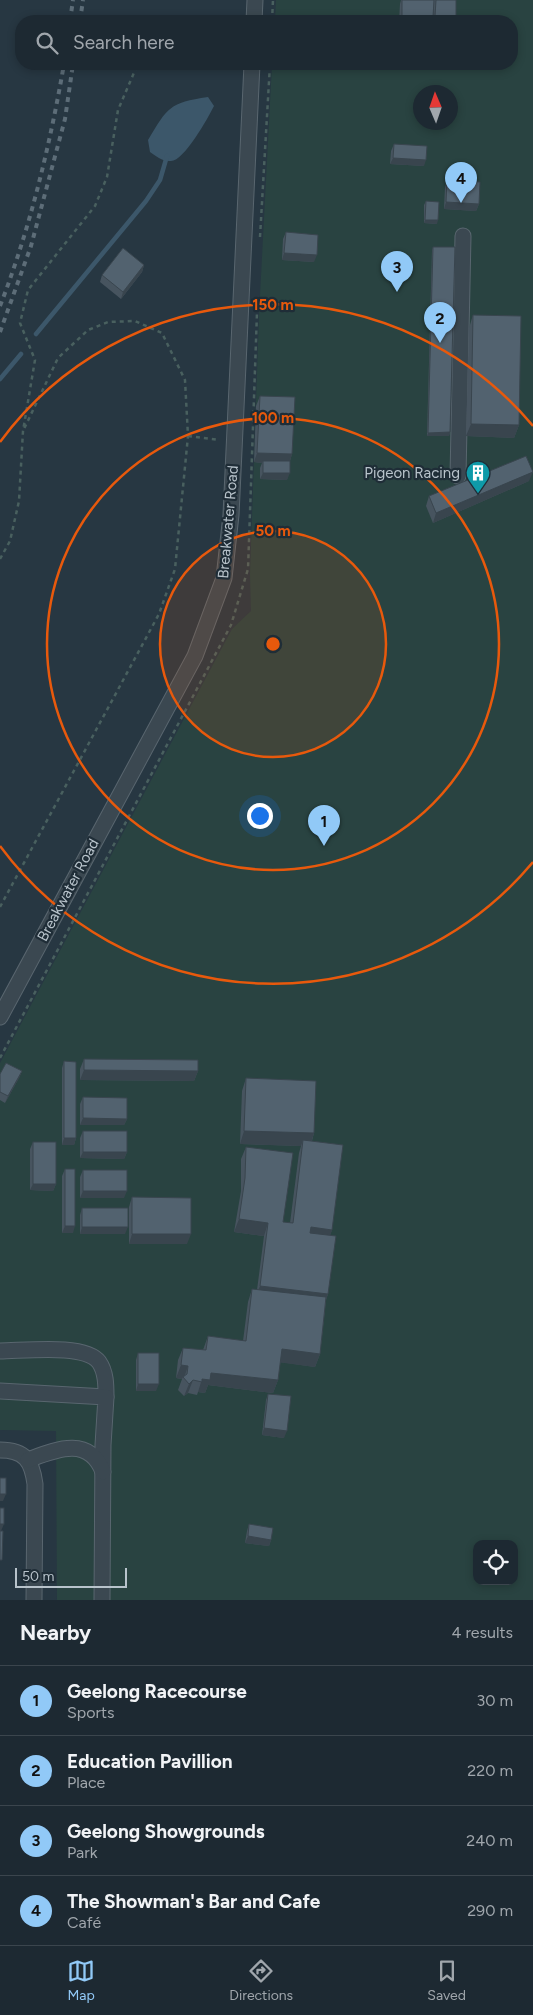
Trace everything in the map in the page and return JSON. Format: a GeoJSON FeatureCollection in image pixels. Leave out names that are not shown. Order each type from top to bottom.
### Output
{"type":"FeatureCollection","features":[{"type":"Feature","properties":{"kind":"street"},"geometry":{"type":"LineString","coordinates":[[254,15],[255,0]]}},
{"type":"Feature","properties":{"kind":"street","name":"Breakwater Road"},"geometry":{"type":"LineString","coordinates":[[0,1017],[195,656],[215,607],[224,578],[231,515],[252,70]]}},
{"type":"Feature","properties":{"kind":"street"},"geometry":{"type":"LineString","coordinates":[[458,476],[462,236]]}},
{"type":"Feature","properties":{"kind":"street"},"geometry":{"type":"LineString","coordinates":[[0,1351],[73,1350],[85,1352],[95,1357],[101,1364],[104,1373],[106,1396],[103,1472],[102,1600]]}},
{"type":"Feature","properties":{"kind":"street"},"geometry":{"type":"LineString","coordinates":[[0,1391],[106,1396]]}},
{"type":"Feature","properties":{"kind":"street"},"geometry":{"type":"LineString","coordinates":[[28,1460],[62,1448],[83,1450],[96,1458],[103,1472]]}},
{"type":"Feature","properties":{"kind":"street"},"geometry":{"type":"LineString","coordinates":[[0,1450],[19,1454],[28,1460],[33,1470],[35,1484],[34,1600]]}},
{"type":"Feature","properties":{"kind":"path"},"geometry":{"type":"LineString","coordinates":[[272,15],[273,0]]}},
{"type":"Feature","properties":{"kind":"path"},"geometry":{"type":"LineString","coordinates":[[0,559],[10,542],[19,501],[23,431],[34,360],[20,323],[28,290],[95,206],[107,177],[118,110],[135,70]]}},
{"type":"Feature","properties":{"kind":"path"},"geometry":{"type":"LineString","coordinates":[[260,238],[270,70]]}},
{"type":"Feature","properties":{"kind":"path"},"geometry":{"type":"LineString","coordinates":[[0,1058],[231,625],[248,569],[257,305]]}},
{"type":"Feature","properties":{"kind":"path"},"geometry":{"type":"LineString","coordinates":[[0,908],[159,614],[175,569],[188,436],[185,380],[162,333],[135,321],[108,322],[88,330],[58,358],[23,431]]}},
{"type":"Feature","properties":{"kind":"path"},"geometry":{"type":"LineString","coordinates":[[188,436],[234,441]]}},
{"type":"Feature","properties":{"kind":"green space"},"geometry":{"type":"Polygon","coordinates":[[[276,0],[533,0],[533,1600],[57,1600],[56,1431],[0,1430],[0,1063],[232,629],[251,611],[250,574],[259,315],[272,70],[518,70],[518,15],[275,15],[276,0]]]}},
{"type":"Feature","properties":{"kind":"water"},"geometry":{"type":"Polygon","coordinates":[[[208,97],[214,106],[189,147],[182,154],[176,159],[165,161],[150,152],[148,140],[165,113],[185,102],[208,97]]]}},
{"type":"Feature","properties":{"kind":"building"},"geometry":{"type":"Polygon","coordinates":[[[402,0],[434,0],[433,15],[402,15],[402,0]]]}},
{"type":"Feature","properties":{"kind":"building"},"geometry":{"type":"Polygon","coordinates":[[[436,0],[456,0],[456,15],[435,15],[436,0]]]}},
{"type":"Feature","properties":{"kind":"building"},"geometry":{"type":"Polygon","coordinates":[[[394,144],[427,146],[426,160],[393,158],[394,144]]]}},
{"type":"Feature","properties":{"kind":"building"},"geometry":{"type":"Polygon","coordinates":[[[447,180],[480,182],[479,204],[446,202],[447,180]]]}},
{"type":"Feature","properties":{"kind":"building"},"geometry":{"type":"Polygon","coordinates":[[[426,201],[439,202],[438,220],[425,220],[426,201]]]}},
{"type":"Feature","properties":{"kind":"building"},"geometry":{"type":"Polygon","coordinates":[[[286,232],[318,235],[317,255],[284,253],[286,232]]]}},
{"type":"Feature","properties":{"kind":"building"},"geometry":{"type":"Polygon","coordinates":[[[433,247],[455,247],[450,432],[428,433],[433,247]]]}},
{"type":"Feature","properties":{"kind":"building"},"geometry":{"type":"Polygon","coordinates":[[[123,248],[144,265],[123,292],[102,275],[123,248]]]}},
{"type":"Feature","properties":{"kind":"building"},"geometry":{"type":"Polygon","coordinates":[[[473,315],[521,316],[519,425],[471,424],[473,315]]]}},
{"type":"Feature","properties":{"kind":"building"},"geometry":{"type":"Polygon","coordinates":[[[260,396],[295,397],[292,454],[257,453],[260,396]]]}},
{"type":"Feature","properties":{"kind":"building"},"geometry":{"type":"Polygon","coordinates":[[[526,456],[533,472],[436,513],[429,496],[526,456]]]}},
{"type":"Feature","properties":{"kind":"building"},"geometry":{"type":"Polygon","coordinates":[[[263,461],[290,461],[290,473],[263,473],[263,461]]]}},
{"type":"Feature","properties":{"kind":"building"},"geometry":{"type":"Polygon","coordinates":[[[84,1059],[198,1060],[198,1071],[84,1070],[84,1059]]]}},
{"type":"Feature","properties":{"kind":"building"},"geometry":{"type":"Polygon","coordinates":[[[64,1061],[76,1062],[76,1138],[64,1138],[64,1061]]]}},
{"type":"Feature","properties":{"kind":"building"},"geometry":{"type":"Polygon","coordinates":[[[6,1063],[22,1071],[8,1096],[0,1092],[0,1074],[6,1063]]]}},
{"type":"Feature","properties":{"kind":"building"},"geometry":{"type":"Polygon","coordinates":[[[246,1078],[316,1081],[314,1133],[244,1131],[246,1078]]]}},
{"type":"Feature","properties":{"kind":"building"},"geometry":{"type":"Polygon","coordinates":[[[83,1097],[127,1098],[127,1119],[83,1118],[83,1097]]]}},
{"type":"Feature","properties":{"kind":"building"},"geometry":{"type":"Polygon","coordinates":[[[83,1131],[127,1131],[127,1152],[83,1152],[83,1131]]]}},
{"type":"Feature","properties":{"kind":"building"},"geometry":{"type":"Polygon","coordinates":[[[303,1140],[343,1145],[332,1230],[311,1227],[310,1233],[336,1236],[328,1294],[260,1286],[268,1223],[239,1219],[245,1178],[246,1147],[293,1153],[283,1222],[293,1223],[303,1140]]]}},
{"type":"Feature","properties":{"kind":"building"},"geometry":{"type":"Polygon","coordinates":[[[33,1142],[56,1142],[56,1184],[33,1184],[33,1142]]]}},
{"type":"Feature","properties":{"kind":"building"},"geometry":{"type":"Polygon","coordinates":[[[65,1169],[75,1169],[75,1226],[65,1226],[65,1169]]]}},
{"type":"Feature","properties":{"kind":"building"},"geometry":{"type":"Polygon","coordinates":[[[83,1170],[127,1170],[127,1191],[83,1191],[83,1170]]]}},
{"type":"Feature","properties":{"kind":"building"},"geometry":{"type":"Polygon","coordinates":[[[132,1197],[191,1198],[191,1234],[132,1234],[132,1197]]]}},
{"type":"Feature","properties":{"kind":"building"},"geometry":{"type":"Polygon","coordinates":[[[82,1208],[128,1208],[128,1227],[82,1227],[82,1208]]]}},
{"type":"Feature","properties":{"kind":"building"},"geometry":{"type":"Polygon","coordinates":[[[252,1289],[326,1297],[320,1354],[282,1349],[278,1380],[211,1373],[210,1380],[202,1379],[202,1382],[193,1380],[189,1384],[183,1377],[187,1374],[188,1366],[181,1365],[183,1348],[206,1350],[208,1336],[246,1341],[252,1289]]]}},
{"type":"Feature","properties":{"kind":"building"},"geometry":{"type":"Polygon","coordinates":[[[138,1353],[159,1353],[159,1384],[138,1384],[138,1353]]]}},
{"type":"Feature","properties":{"kind":"building"},"geometry":{"type":"Polygon","coordinates":[[[268,1394],[291,1396],[287,1431],[264,1428],[268,1394]]]}},
{"type":"Feature","properties":{"kind":"building"},"geometry":{"type":"Polygon","coordinates":[[[0,1478],[6,1478],[6,1494],[0,1494],[0,1478]]]}},
{"type":"Feature","properties":{"kind":"building"},"geometry":{"type":"Polygon","coordinates":[[[0,1508],[4,1508],[4,1524],[0,1524],[0,1508]]]}},
{"type":"Feature","properties":{"kind":"building"},"geometry":{"type":"Polygon","coordinates":[[[249,1524],[273,1528],[271,1540],[248,1536],[249,1524]]]}},
{"type":"Feature","properties":{"kind":"building"},"geometry":{"type":"Polygon","coordinates":[[[0,1531],[3,1531],[2,1560],[0,1560],[0,1531]]]}},
{"type":"Feature","properties":{"kind":"waterway"},"geometry":{"type":"LineString","coordinates":[[36,334],[146,201],[160,180],[167,156]]}},
{"type":"Feature","properties":{"kind":"waterway"},"geometry":{"type":"LineString","coordinates":[[0,379],[21,354]]}},
{"type":"Feature","properties":{"kind":"railway"},"geometry":{"type":"LineString","coordinates":[[71,15],[73,0]]}},
{"type":"Feature","properties":{"kind":"railway"},"geometry":{"type":"LineString","coordinates":[[81,15],[83,0]]}},
{"type":"Feature","properties":{"kind":"railway"},"geometry":{"type":"LineString","coordinates":[[0,306],[30,217],[63,70]]}},
{"type":"Feature","properties":{"kind":"railway"},"geometry":{"type":"LineString","coordinates":[[0,332],[31,246],[65,119],[72,70]]}},
{"type":"Feature","properties":{"kind":"place","name":"The Showman's Bar and Cafe"},"geometry":{"type":"Point","coordinates":[461,203]}},
{"type":"Feature","properties":{"kind":"place","name":"Geelong Showgrounds"},"geometry":{"type":"Point","coordinates":[397,292]}},
{"type":"Feature","properties":{"kind":"place","name":"Education Pavillion"},"geometry":{"type":"Point","coordinates":[440,343]}},
{"type":"Feature","properties":{"kind":"place","name":"Pigeon Racing"},"geometry":{"type":"Point","coordinates":[478,494]}},
{"type":"Feature","properties":{"kind":"place","name":"Geelong Racecourse"},"geometry":{"type":"Point","coordinates":[324,846]}}]}
